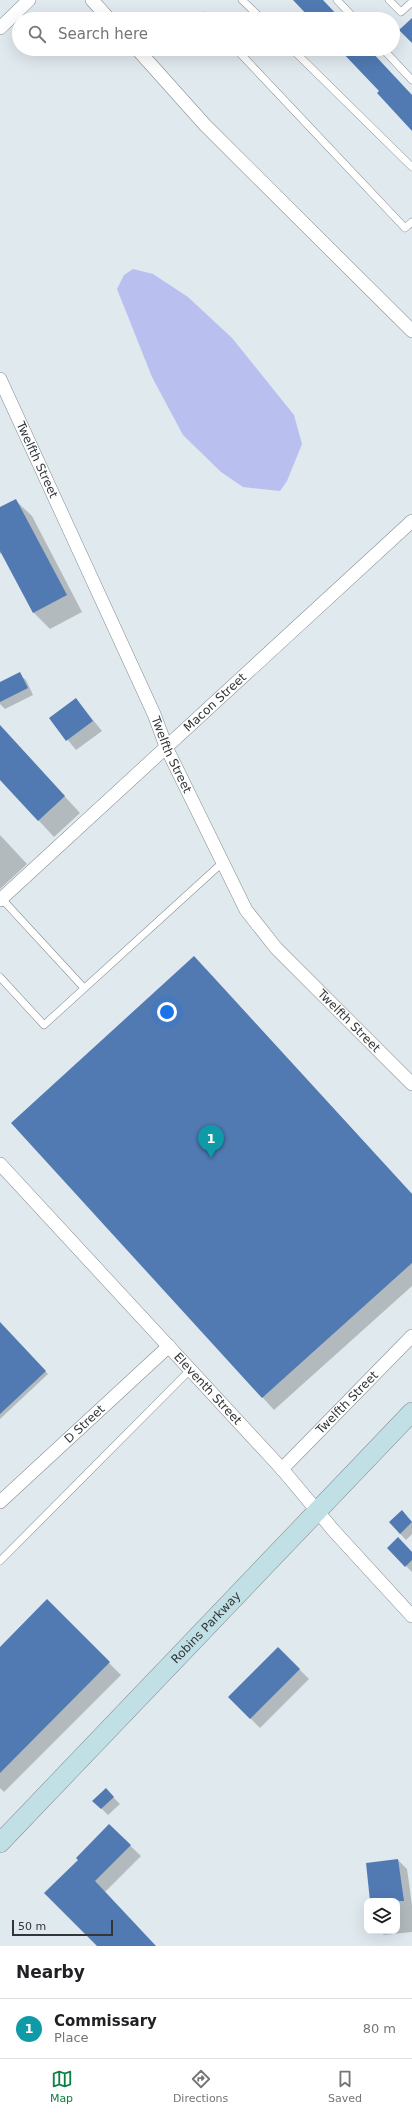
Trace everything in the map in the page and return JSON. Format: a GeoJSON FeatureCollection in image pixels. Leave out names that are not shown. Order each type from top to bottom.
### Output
{"type":"FeatureCollection","features":[{"type":"Feature","properties":{"kind":"street"},"geometry":{"type":"LineString","coordinates":[[17,12],[29,0]]}},
{"type":"Feature","properties":{"kind":"street"},"geometry":{"type":"LineString","coordinates":[[92,0],[103,12]]}},
{"type":"Feature","properties":{"kind":"street"},"geometry":{"type":"LineString","coordinates":[[0,28],[12,16]]}},
{"type":"Feature","properties":{"kind":"street"},"geometry":{"type":"LineString","coordinates":[[143,56],[205,125],[412,331]]}},
{"type":"Feature","properties":{"kind":"street","name":"Twelfth Street"},"geometry":{"type":"LineString","coordinates":[[0,379],[154,714],[167,749],[246,910],[276,948],[412,1084]]}},
{"type":"Feature","properties":{"kind":"street","name":"Macon Street"},"geometry":{"type":"LineString","coordinates":[[1,900],[167,749],[374,554],[412,521]]}},
{"type":"Feature","properties":{"kind":"street","name":"Eleventh Street"},"geometry":{"type":"LineString","coordinates":[[0,1164],[282,1469],[412,1616]]}},
{"type":"Feature","properties":{"kind":"street","name":"Twelfth Street"},"geometry":{"type":"LineString","coordinates":[[282,1469],[412,1336]]}},
{"type":"Feature","properties":{"kind":"street","name":"D Street"},"geometry":{"type":"LineString","coordinates":[[0,1502],[168,1346]]}},
{"type":"Feature","properties":{"kind":"street","name":"Robins Parkway"},"geometry":{"type":"LineString","coordinates":[[0,1843],[412,1412]]}},
{"type":"Feature","properties":{"kind":"lane"},"geometry":{"type":"LineString","coordinates":[[242,0],[255,12]]}},
{"type":"Feature","properties":{"kind":"lane"},"geometry":{"type":"LineString","coordinates":[[337,0],[348,12]]}},
{"type":"Feature","properties":{"kind":"lane"},"geometry":{"type":"LineString","coordinates":[[389,0],[401,12],[412,2]]}},
{"type":"Feature","properties":{"kind":"lane"},"geometry":{"type":"LineString","coordinates":[[243,56],[405,228],[412,222]]}},
{"type":"Feature","properties":{"kind":"lane"},"geometry":{"type":"LineString","coordinates":[[299,56],[412,167]]}},
{"type":"Feature","properties":{"kind":"lane"},"geometry":{"type":"LineString","coordinates":[[390,56],[412,80]]}},
{"type":"Feature","properties":{"kind":"lane"},"geometry":{"type":"LineString","coordinates":[[0,977],[44,1025],[222,863]]}},
{"type":"Feature","properties":{"kind":"lane"},"geometry":{"type":"LineString","coordinates":[[1,900],[84,988]]}},
{"type":"Feature","properties":{"kind":"lane"},"geometry":{"type":"LineString","coordinates":[[0,1561],[190,1370]]}},
{"type":"Feature","properties":{"kind":"shaded area"},"geometry":{"type":"Polygon","coordinates":[[[133,269],[153,274],[188,297],[232,338],[294,415],[302,444],[287,481],[280,491],[243,487],[221,472],[183,435],[152,377],[117,289],[124,275],[133,269]]]}},
{"type":"Feature","properties":{"kind":"building"},"geometry":{"type":"Polygon","coordinates":[[[293,0],[323,0],[334,12],[304,12],[293,0]]]}},
{"type":"Feature","properties":{"kind":"building"},"geometry":{"type":"Polygon","coordinates":[[[412,18],[412,43],[400,31],[400,29],[412,18]]]}},
{"type":"Feature","properties":{"kind":"building"},"geometry":{"type":"Polygon","coordinates":[[[346,56],[376,56],[412,95],[412,131],[377,93],[379,91],[346,56]]]}},
{"type":"Feature","properties":{"kind":"building"},"geometry":{"type":"Polygon","coordinates":[[[16,499],[67,595],[33,613],[0,551],[0,507],[16,499]]]}},
{"type":"Feature","properties":{"kind":"building"},"geometry":{"type":"Polygon","coordinates":[[[20,672],[28,688],[0,702],[0,682],[20,672]]]}},
{"type":"Feature","properties":{"kind":"building"},"geometry":{"type":"Polygon","coordinates":[[[76,698],[93,721],[66,741],[49,718],[76,698]]]}},
{"type":"Feature","properties":{"kind":"building"},"geometry":{"type":"Polygon","coordinates":[[[0,725],[65,796],[38,821],[0,780],[0,725]]]}},
{"type":"Feature","properties":{"kind":"building"},"geometry":{"type":"Polygon","coordinates":[[[194,956],[412,1194],[412,1263],[262,1398],[11,1123],[194,956]]]}},
{"type":"Feature","properties":{"kind":"building"},"geometry":{"type":"Polygon","coordinates":[[[0,1322],[46,1371],[0,1414],[0,1322]]]}},
{"type":"Feature","properties":{"kind":"building"},"geometry":{"type":"Polygon","coordinates":[[[402,1510],[412,1522],[400,1534],[389,1522],[402,1510]]]}},
{"type":"Feature","properties":{"kind":"building"},"geometry":{"type":"Polygon","coordinates":[[[398,1537],[412,1552],[412,1560],[405,1567],[387,1548],[398,1537]]]}},
{"type":"Feature","properties":{"kind":"building"},"geometry":{"type":"Polygon","coordinates":[[[47,1599],[110,1662],[0,1773],[0,1647],[47,1599]]]}},
{"type":"Feature","properties":{"kind":"building"},"geometry":{"type":"Polygon","coordinates":[[[278,1647],[300,1669],[250,1719],[228,1697],[278,1647]]]}},
{"type":"Feature","properties":{"kind":"building"},"geometry":{"type":"Polygon","coordinates":[[[106,1788],[114,1797],[101,1809],[92,1801],[106,1788]]]}},
{"type":"Feature","properties":{"kind":"building"},"geometry":{"type":"Polygon","coordinates":[[[109,1824],[131,1845],[95,1881],[156,1946],[97,1946],[44,1893],[78,1860],[76,1858],[109,1824]]]}},
{"type":"Feature","properties":{"kind":"building"},"geometry":{"type":"Polygon","coordinates":[[[398,1859],[404,1901],[400,1901],[400,1898],[370,1898],[366,1863],[398,1859]]]}},
{"type":"Feature","properties":{"kind":"place","name":"Commissary"},"geometry":{"type":"Point","coordinates":[211,1158]}}]}
